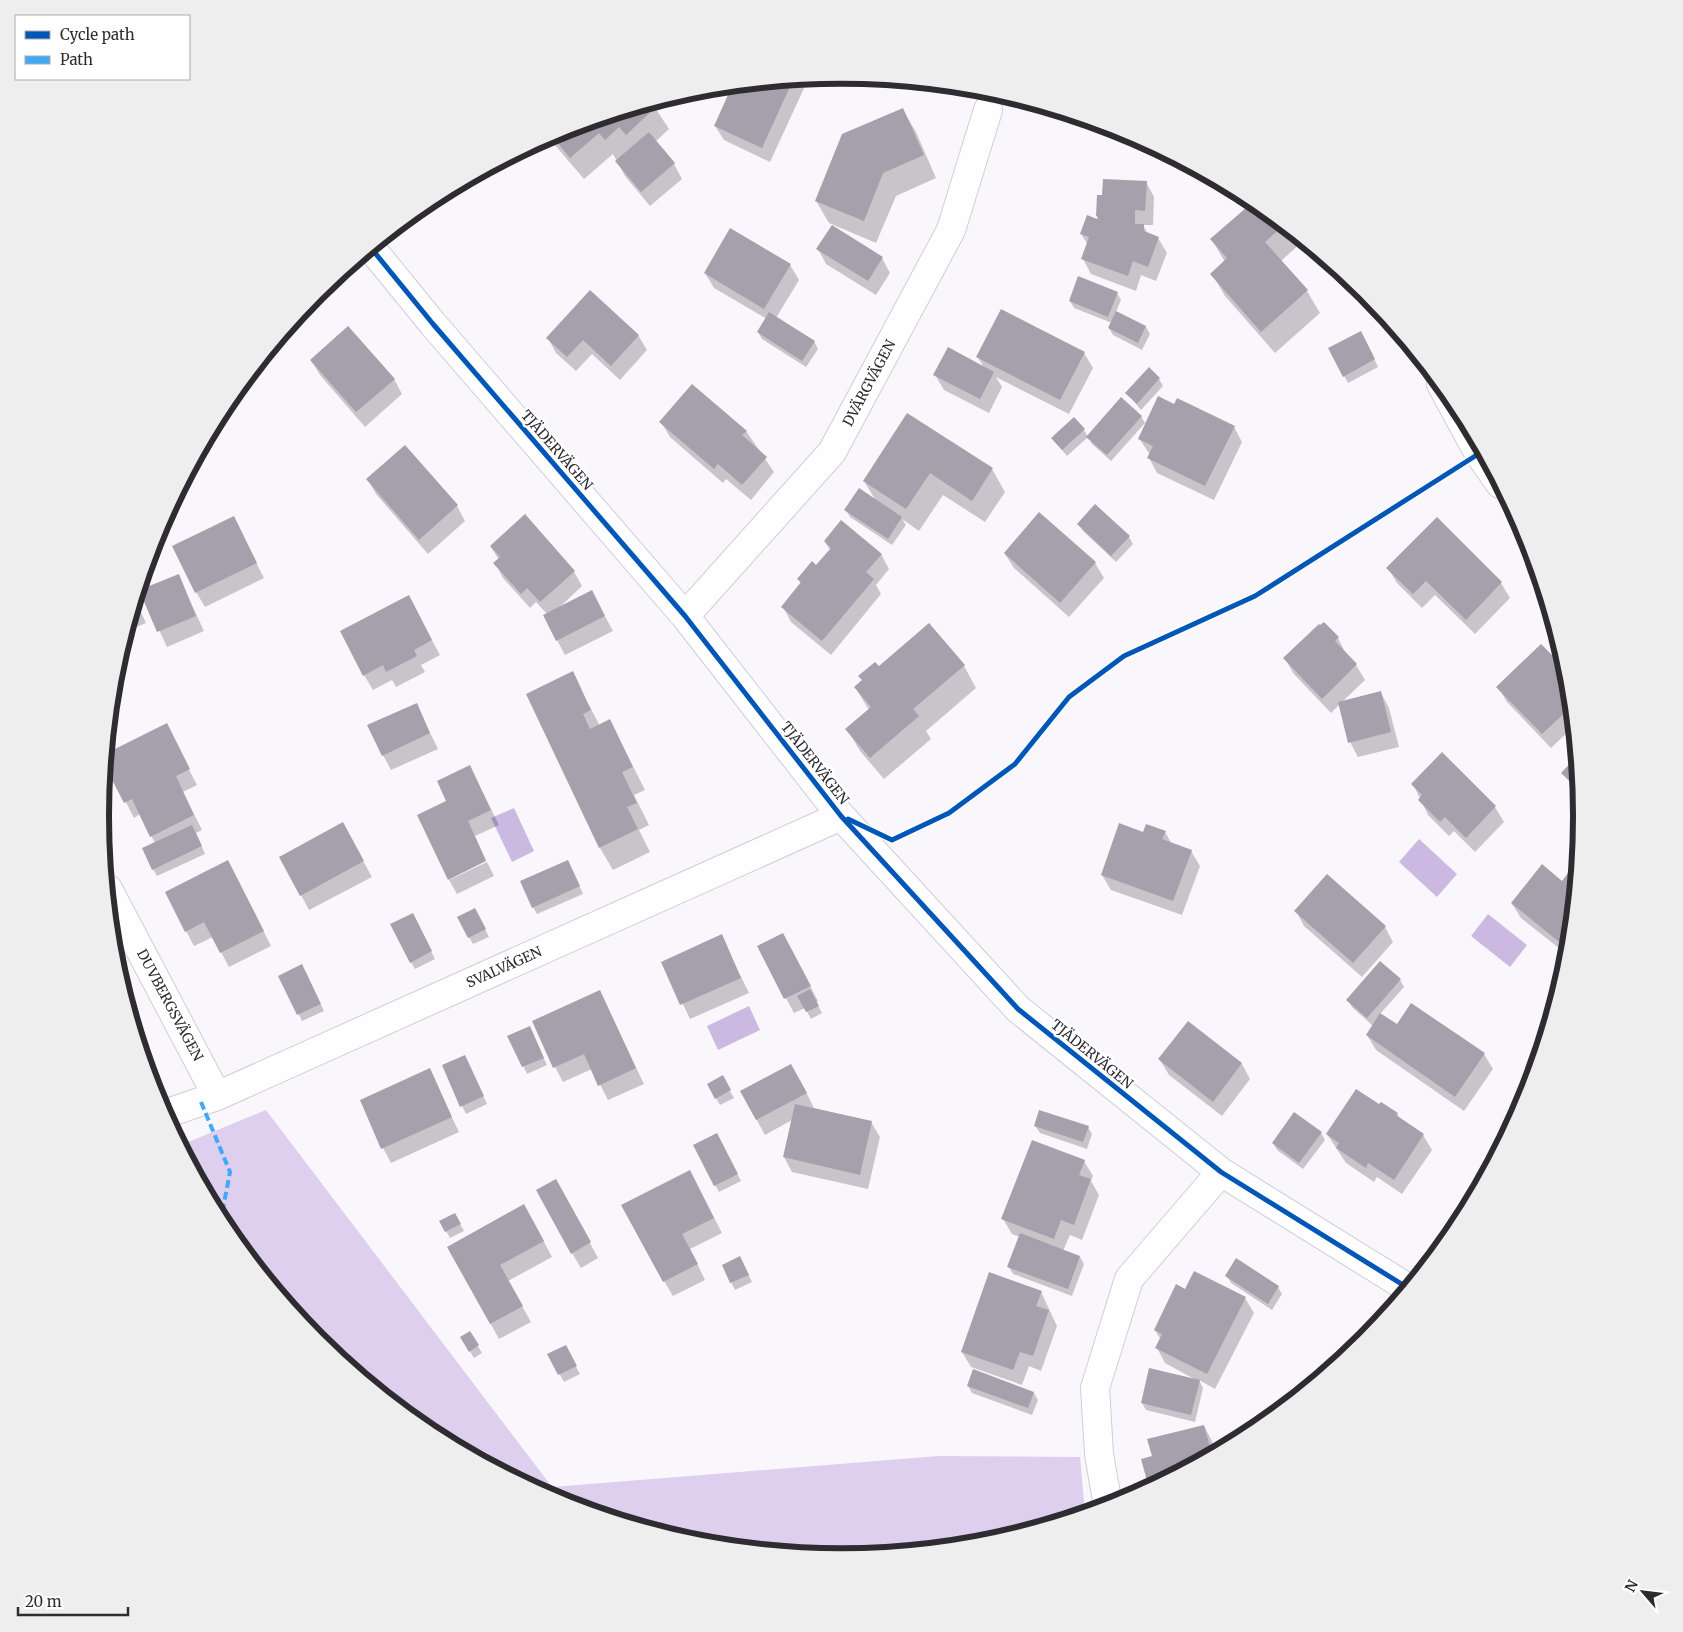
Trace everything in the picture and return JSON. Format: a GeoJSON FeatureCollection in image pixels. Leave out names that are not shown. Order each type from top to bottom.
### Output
{"type":"FeatureCollection","features":[{"type":"Feature","properties":{"kind":"street","name":"DVÄRGVÄGEN"},"geometry":{"type":"LineString","coordinates":[[685,616],[832,452],[951,230],[988,110]]}},
{"type":"Feature","properties":{"kind":"street","name":"TJÄDERVÄGEN"},"geometry":{"type":"LineString","coordinates":[[375,252],[433,324],[685,616],[841,816],[1018,1009],[1221,1172],[1403,1285]]}},
{"type":"Feature","properties":{"kind":"street","name":"SVALVÄGEN"},"geometry":{"type":"LineString","coordinates":[[172,1112],[217,1096],[841,816]]}},
{"type":"Feature","properties":{"kind":"street","name":"DUVBERGSVÄGEN"},"geometry":{"type":"LineString","coordinates":[[115,901],[217,1096]]}},
{"type":"Feature","properties":{"kind":"street"},"geometry":{"type":"LineString","coordinates":[[1107,1498],[1098,1454],[1095,1388],[1129,1278],[1221,1172]]}},
{"type":"Feature","properties":{"kind":"shaded area"},"geometry":{"type":"Polygon","coordinates":[[[514,808],[534,851],[512,862],[491,818],[514,808]]]}},
{"type":"Feature","properties":{"kind":"shaded area"},"geometry":{"type":"Polygon","coordinates":[[[1419,839],[1457,874],[1437,897],[1399,862],[1419,839]]]}},
{"type":"Feature","properties":{"kind":"shaded area"},"geometry":{"type":"Polygon","coordinates":[[[1488,914],[1527,945],[1510,967],[1471,936],[1488,914]]]}},
{"type":"Feature","properties":{"kind":"shaded area"},"geometry":{"type":"Polygon","coordinates":[[[749,1006],[760,1030],[718,1050],[707,1026],[749,1006]]]}},
{"type":"Feature","properties":{"kind":"shaded area"},"geometry":{"type":"Polygon","coordinates":[[[266,1110],[552,1487],[938,1456],[1080,1457],[1084,1506],[1031,1523],[937,1542],[889,1547],[794,1547],[746,1542],[699,1534],[652,1523],[561,1493],[475,1450],[435,1425],[359,1367],[291,1299],[261,1262],[207,1182],[186,1143],[266,1110]]]}},
{"type":"Feature","properties":{"kind":"building"},"geometry":{"type":"Polygon","coordinates":[[[791,85],[762,148],[714,126],[729,93],[791,85]]]}},
{"type":"Feature","properties":{"kind":"building"},"geometry":{"type":"Polygon","coordinates":[[[654,108],[626,135],[619,127],[605,140],[599,133],[570,158],[556,141],[606,123],[654,108]]]}},
{"type":"Feature","properties":{"kind":"building"},"geometry":{"type":"Polygon","coordinates":[[[903,108],[924,155],[883,173],[864,221],[815,201],[842,134],[903,108]]]}},
{"type":"Feature","properties":{"kind":"building"},"geometry":{"type":"Polygon","coordinates":[[[649,132],[675,163],[641,192],[615,161],[649,132]]]}},
{"type":"Feature","properties":{"kind":"building"},"geometry":{"type":"Polygon","coordinates":[[[1103,179],[1147,181],[1145,211],[1135,210],[1135,224],[1144,224],[1144,231],[1159,237],[1148,267],[1133,261],[1128,276],[1081,259],[1089,237],[1080,234],[1087,215],[1097,219],[1098,217],[1096,216],[1097,195],[1102,195],[1103,179]]]}},
{"type":"Feature","properties":{"kind":"building"},"geometry":{"type":"Polygon","coordinates":[[[1247,207],[1279,229],[1265,242],[1308,290],[1261,332],[1210,274],[1227,258],[1210,239],[1247,207]]]}},
{"type":"Feature","properties":{"kind":"building"},"geometry":{"type":"Polygon","coordinates":[[[832,225],[883,257],[868,281],[816,249],[832,225]]]}},
{"type":"Feature","properties":{"kind":"building"},"geometry":{"type":"Polygon","coordinates":[[[730,228],[791,264],[764,309],[704,273],[730,228]]]}},
{"type":"Feature","properties":{"kind":"building"},"geometry":{"type":"Polygon","coordinates":[[[1078,276],[1118,292],[1108,317],[1069,301],[1078,276]]]}},
{"type":"Feature","properties":{"kind":"building"},"geometry":{"type":"Polygon","coordinates":[[[590,290],[639,335],[611,366],[583,340],[567,357],[546,338],[590,290]]]}},
{"type":"Feature","properties":{"kind":"building"},"geometry":{"type":"Polygon","coordinates":[[[1001,309],[1085,352],[1060,400],[976,357],[1001,309]]]}},
{"type":"Feature","properties":{"kind":"building"},"geometry":{"type":"Polygon","coordinates":[[[1116,311],[1146,326],[1138,343],[1108,328],[1116,311]]]}},
{"type":"Feature","properties":{"kind":"building"},"geometry":{"type":"Polygon","coordinates":[[[769,312],[815,341],[802,361],[757,332],[769,312]]]}},
{"type":"Feature","properties":{"kind":"building"},"geometry":{"type":"Polygon","coordinates":[[[348,326],[395,379],[356,412],[310,360],[348,326]]]}},
{"type":"Feature","properties":{"kind":"building"},"geometry":{"type":"Polygon","coordinates":[[[1361,331],[1375,359],[1343,377],[1328,348],[1361,331]]]}},
{"type":"Feature","properties":{"kind":"building"},"geometry":{"type":"Polygon","coordinates":[[[948,347],[994,372],[980,399],[933,375],[948,347]]]}},
{"type":"Feature","properties":{"kind":"building"},"geometry":{"type":"Polygon","coordinates":[[[1149,367],[1160,378],[1137,404],[1125,393],[1149,367]]]}},
{"type":"Feature","properties":{"kind":"building"},"geometry":{"type":"Polygon","coordinates":[[[692,384],[747,431],[742,435],[767,457],[742,485],[718,464],[714,469],[659,422],[692,384]]]}},
{"type":"Feature","properties":{"kind":"building"},"geometry":{"type":"Polygon","coordinates":[[[1158,396],[1174,404],[1177,398],[1235,426],[1205,486],[1147,458],[1153,446],[1138,439],[1158,396]]]}},
{"type":"Feature","properties":{"kind":"building"},"geometry":{"type":"Polygon","coordinates":[[[1121,397],[1142,416],[1107,455],[1086,437],[1121,397]]]}},
{"type":"Feature","properties":{"kind":"building"},"geometry":{"type":"Polygon","coordinates":[[[907,413],[993,468],[972,501],[930,473],[906,509],[863,481],[907,413]]]}},
{"type":"Feature","properties":{"kind":"building"},"geometry":{"type":"Polygon","coordinates":[[[1074,417],[1085,429],[1062,450],[1051,438],[1074,417]]]}},
{"type":"Feature","properties":{"kind":"building"},"geometry":{"type":"Polygon","coordinates":[[[405,445],[458,505],[419,540],[366,479],[405,445]]]}},
{"type":"Feature","properties":{"kind":"building"},"geometry":{"type":"Polygon","coordinates":[[[859,488],[902,517],[888,539],[844,510],[859,488]]]}},
{"type":"Feature","properties":{"kind":"building"},"geometry":{"type":"Polygon","coordinates":[[[1095,504],[1130,536],[1111,556],[1077,524],[1095,504]]]}},
{"type":"Feature","properties":{"kind":"building"},"geometry":{"type":"Polygon","coordinates":[[[1039,512],[1096,562],[1060,603],[1004,553],[1039,512]]]}},
{"type":"Feature","properties":{"kind":"building"},"geometry":{"type":"Polygon","coordinates":[[[525,514],[575,571],[540,602],[527,588],[521,594],[493,563],[500,557],[490,546],[525,514]]]}},
{"type":"Feature","properties":{"kind":"building"},"geometry":{"type":"Polygon","coordinates":[[[234,516],[257,563],[195,593],[172,546],[234,516]]]}},
{"type":"Feature","properties":{"kind":"building"},"geometry":{"type":"Polygon","coordinates":[[[1437,517],[1502,582],[1466,620],[1426,581],[1413,594],[1386,568],[1437,517]]]}},
{"type":"Feature","properties":{"kind":"building"},"geometry":{"type":"Polygon","coordinates":[[[841,520],[882,554],[866,572],[874,579],[822,641],[781,607],[801,582],[797,579],[812,561],[816,565],[831,548],[824,541],[841,520]]]}},
{"type":"Feature","properties":{"kind":"building"},"geometry":{"type":"Polygon","coordinates":[[[179,574],[196,616],[157,632],[143,598],[146,587],[179,574]]]}},
{"type":"Feature","properties":{"kind":"building"},"geometry":{"type":"Polygon","coordinates":[[[592,590],[605,616],[556,641],[543,615],[592,590]]]}},
{"type":"Feature","properties":{"kind":"building"},"geometry":{"type":"Polygon","coordinates":[[[409,595],[432,640],[414,650],[417,656],[386,672],[383,665],[363,676],[340,631],[409,595]]]}},
{"type":"Feature","properties":{"kind":"building"},"geometry":{"type":"Polygon","coordinates":[[[1324,622],[1339,637],[1335,641],[1357,664],[1322,699],[1283,658],[1319,624],[1324,622]]]}},
{"type":"Feature","properties":{"kind":"building"},"geometry":{"type":"Polygon","coordinates":[[[929,623],[965,665],[913,709],[919,716],[870,758],[845,729],[871,707],[854,687],[862,680],[858,676],[875,662],[879,666],[929,623]]]}},
{"type":"Feature","properties":{"kind":"building"},"geometry":{"type":"Polygon","coordinates":[[[1541,644],[1557,660],[1566,712],[1542,734],[1496,687],[1541,644]]]}},
{"type":"Feature","properties":{"kind":"building"},"geometry":{"type":"Polygon","coordinates":[[[573,671],[591,710],[583,714],[590,729],[610,719],[633,767],[622,772],[637,803],[627,807],[638,829],[599,848],[526,694],[573,671]]]}},
{"type":"Feature","properties":{"kind":"building"},"geometry":{"type":"Polygon","coordinates":[[[1381,691],[1391,732],[1348,743],[1338,702],[1381,691]]]}},
{"type":"Feature","properties":{"kind":"building"},"geometry":{"type":"Polygon","coordinates":[[[417,703],[430,733],[382,756],[367,725],[417,703]]]}},
{"type":"Feature","properties":{"kind":"building"},"geometry":{"type":"Polygon","coordinates":[[[167,723],[190,769],[176,776],[194,815],[150,837],[132,799],[124,803],[111,777],[113,750],[167,723]]]}},
{"type":"Feature","properties":{"kind":"building"},"geometry":{"type":"Polygon","coordinates":[[[1442,752],[1496,806],[1466,838],[1445,817],[1440,822],[1418,800],[1422,795],[1411,784],[1442,752]]]}},
{"type":"Feature","properties":{"kind":"building"},"geometry":{"type":"Polygon","coordinates":[[[1571,762],[1573,784],[1561,773],[1571,762]]]}},
{"type":"Feature","properties":{"kind":"building"},"geometry":{"type":"Polygon","coordinates":[[[470,765],[491,810],[468,821],[486,861],[448,880],[417,815],[446,801],[437,781],[470,765]]]}},
{"type":"Feature","properties":{"kind":"building"},"geometry":{"type":"Polygon","coordinates":[[[343,822],[364,861],[300,896],[279,857],[343,822]]]}},
{"type":"Feature","properties":{"kind":"building"},"geometry":{"type":"Polygon","coordinates":[[[1119,823],[1143,832],[1146,824],[1166,831],[1162,839],[1192,850],[1173,901],[1101,875],[1119,823]]]}},
{"type":"Feature","properties":{"kind":"building"},"geometry":{"type":"Polygon","coordinates":[[[192,825],[202,846],[152,870],[142,848],[192,825]]]}},
{"type":"Feature","properties":{"kind":"building"},"geometry":{"type":"Polygon","coordinates":[[[228,860],[264,931],[220,953],[204,922],[185,932],[165,892],[228,860]]]}},
{"type":"Feature","properties":{"kind":"building"},"geometry":{"type":"Polygon","coordinates":[[[568,860],[580,886],[532,908],[520,881],[568,860]]]}},
{"type":"Feature","properties":{"kind":"building"},"geometry":{"type":"Polygon","coordinates":[[[1542,864],[1562,881],[1568,873],[1571,875],[1562,944],[1511,903],[1542,864]]]}},
{"type":"Feature","properties":{"kind":"building"},"geometry":{"type":"Polygon","coordinates":[[[1327,874],[1386,926],[1353,963],[1294,911],[1327,874]]]}},
{"type":"Feature","properties":{"kind":"building"},"geometry":{"type":"Polygon","coordinates":[[[475,908],[486,929],[468,938],[457,917],[475,908]]]}},
{"type":"Feature","properties":{"kind":"building"},"geometry":{"type":"Polygon","coordinates":[[[413,913],[432,951],[410,963],[390,924],[413,913]]]}},
{"type":"Feature","properties":{"kind":"building"},"geometry":{"type":"Polygon","coordinates":[[[783,933],[811,986],[784,999],[757,946],[783,933]]]}},
{"type":"Feature","properties":{"kind":"building"},"geometry":{"type":"Polygon","coordinates":[[[722,934],[741,978],[680,1005],[661,962],[722,934]]]}},
{"type":"Feature","properties":{"kind":"building"},"geometry":{"type":"Polygon","coordinates":[[[1380,961],[1401,979],[1367,1018],[1346,1000],[1380,961]]]}},
{"type":"Feature","properties":{"kind":"building"},"geometry":{"type":"Polygon","coordinates":[[[302,964],[321,1004],[297,1015],[278,976],[302,964]]]}},
{"type":"Feature","properties":{"kind":"building"},"geometry":{"type":"Polygon","coordinates":[[[810,989],[819,1006],[806,1012],[797,996],[810,989]]]}},
{"type":"Feature","properties":{"kind":"building"},"geometry":{"type":"Polygon","coordinates":[[[600,990],[636,1068],[598,1086],[584,1054],[553,1068],[532,1021],[600,990]]]}},
{"type":"Feature","properties":{"kind":"building"},"geometry":{"type":"Polygon","coordinates":[[[1411,1003],[1485,1053],[1455,1097],[1366,1035],[1380,1013],[1397,1024],[1411,1003]]]}},
{"type":"Feature","properties":{"kind":"building"},"geometry":{"type":"Polygon","coordinates":[[[1188,1021],[1242,1063],[1213,1102],[1158,1059],[1188,1021]]]}},
{"type":"Feature","properties":{"kind":"building"},"geometry":{"type":"Polygon","coordinates":[[[530,1026],[544,1058],[522,1067],[507,1036],[530,1026]]]}},
{"type":"Feature","properties":{"kind":"building"},"geometry":{"type":"Polygon","coordinates":[[[465,1055],[484,1096],[460,1107],[442,1065],[465,1055]]]}},
{"type":"Feature","properties":{"kind":"building"},"geometry":{"type":"Polygon","coordinates":[[[791,1064],[807,1093],[756,1120],[740,1091],[791,1064]]]}},
{"type":"Feature","properties":{"kind":"building"},"geometry":{"type":"Polygon","coordinates":[[[430,1068],[452,1117],[381,1149],[360,1100],[430,1068]]]}},
{"type":"Feature","properties":{"kind":"building"},"geometry":{"type":"Polygon","coordinates":[[[723,1075],[731,1090],[715,1099],[707,1084],[723,1075]]]}},
{"type":"Feature","properties":{"kind":"building"},"geometry":{"type":"Polygon","coordinates":[[[1356,1089],[1379,1104],[1381,1102],[1398,1113],[1396,1115],[1424,1134],[1394,1180],[1368,1163],[1366,1168],[1336,1148],[1339,1143],[1326,1134],[1356,1089]]]}},
{"type":"Feature","properties":{"kind":"building"},"geometry":{"type":"Polygon","coordinates":[[[795,1104],[872,1121],[860,1175],[783,1157],[795,1104]]]}},
{"type":"Feature","properties":{"kind":"building"},"geometry":{"type":"Polygon","coordinates":[[[1039,1110],[1089,1126],[1083,1142],[1034,1126],[1039,1110]]]}},
{"type":"Feature","properties":{"kind":"building"},"geometry":{"type":"Polygon","coordinates":[[[1294,1112],[1322,1132],[1299,1163],[1272,1143],[1294,1112]]]}},
{"type":"Feature","properties":{"kind":"building"},"geometry":{"type":"Polygon","coordinates":[[[717,1133],[738,1174],[714,1186],[693,1145],[717,1133]]]}},
{"type":"Feature","properties":{"kind":"building"},"geometry":{"type":"Polygon","coordinates":[[[1032,1140],[1085,1160],[1079,1175],[1091,1179],[1074,1225],[1061,1220],[1054,1239],[1001,1219],[1032,1140]]]}},
{"type":"Feature","properties":{"kind":"building"},"geometry":{"type":"Polygon","coordinates":[[[690,1170],[714,1218],[682,1234],[698,1264],[663,1282],[621,1205],[690,1170]]]}},
{"type":"Feature","properties":{"kind":"building"},"geometry":{"type":"Polygon","coordinates":[[[556,1179],[591,1242],[571,1254],[536,1190],[556,1179]]]}},
{"type":"Feature","properties":{"kind":"building"},"geometry":{"type":"Polygon","coordinates":[[[524,1204],[544,1241],[500,1265],[523,1306],[490,1324],[447,1247],[524,1204]]]}},
{"type":"Feature","properties":{"kind":"building"},"geometry":{"type":"Polygon","coordinates":[[[455,1213],[461,1224],[445,1232],[439,1221],[455,1213]]]}},
{"type":"Feature","properties":{"kind":"building"},"geometry":{"type":"Polygon","coordinates":[[[1020,1233],[1080,1256],[1068,1289],[1007,1267],[1020,1233]]]}},
{"type":"Feature","properties":{"kind":"building"},"geometry":{"type":"Polygon","coordinates":[[[740,1256],[749,1275],[730,1283],[722,1265],[740,1256]]]}},
{"type":"Feature","properties":{"kind":"building"},"geometry":{"type":"Polygon","coordinates":[[[1236,1258],[1279,1286],[1268,1304],[1225,1276],[1236,1258]]]}},
{"type":"Feature","properties":{"kind":"building"},"geometry":{"type":"Polygon","coordinates":[[[1194,1271],[1246,1297],[1207,1374],[1155,1348],[1162,1334],[1154,1330],[1176,1284],[1185,1289],[1194,1271]]]}},
{"type":"Feature","properties":{"kind":"building"},"geometry":{"type":"Polygon","coordinates":[[[989,1272],[1042,1291],[1036,1306],[1049,1310],[1033,1356],[1020,1352],[1013,1370],[961,1352],[989,1272]]]}},
{"type":"Feature","properties":{"kind":"building"},"geometry":{"type":"Polygon","coordinates":[[[470,1331],[479,1345],[469,1352],[460,1337],[470,1331]]]}},
{"type":"Feature","properties":{"kind":"building"},"geometry":{"type":"Polygon","coordinates":[[[566,1345],[577,1366],[558,1375],[547,1354],[566,1345]]]}},
{"type":"Feature","properties":{"kind":"building"},"geometry":{"type":"Polygon","coordinates":[[[1149,1368],[1200,1380],[1191,1415],[1141,1403],[1149,1368]]]}},
{"type":"Feature","properties":{"kind":"building"},"geometry":{"type":"Polygon","coordinates":[[[973,1369],[1034,1392],[1028,1408],[967,1386],[973,1369]]]}},
{"type":"Feature","properties":{"kind":"building"},"geometry":{"type":"Polygon","coordinates":[[[1204,1425],[1210,1448],[1147,1481],[1141,1459],[1152,1456],[1147,1439],[1204,1425]]]}},
{"type":"Feature","properties":{"kind":"marked path"},"geometry":{"type":"LineString","coordinates":[[201,1102],[230,1172],[223,1208]]}},
{"type":"Feature","properties":{"kind":"cycle path"},"geometry":{"type":"LineString","coordinates":[[375,252],[433,324],[685,616],[841,816],[1018,1009],[1221,1172],[1403,1285]]}},
{"type":"Feature","properties":{"kind":"cycle path"},"geometry":{"type":"LineString","coordinates":[[848,819],[892,840],[949,813],[1015,764],[1069,697],[1124,656],[1255,596],[1478,454]]}}]}
